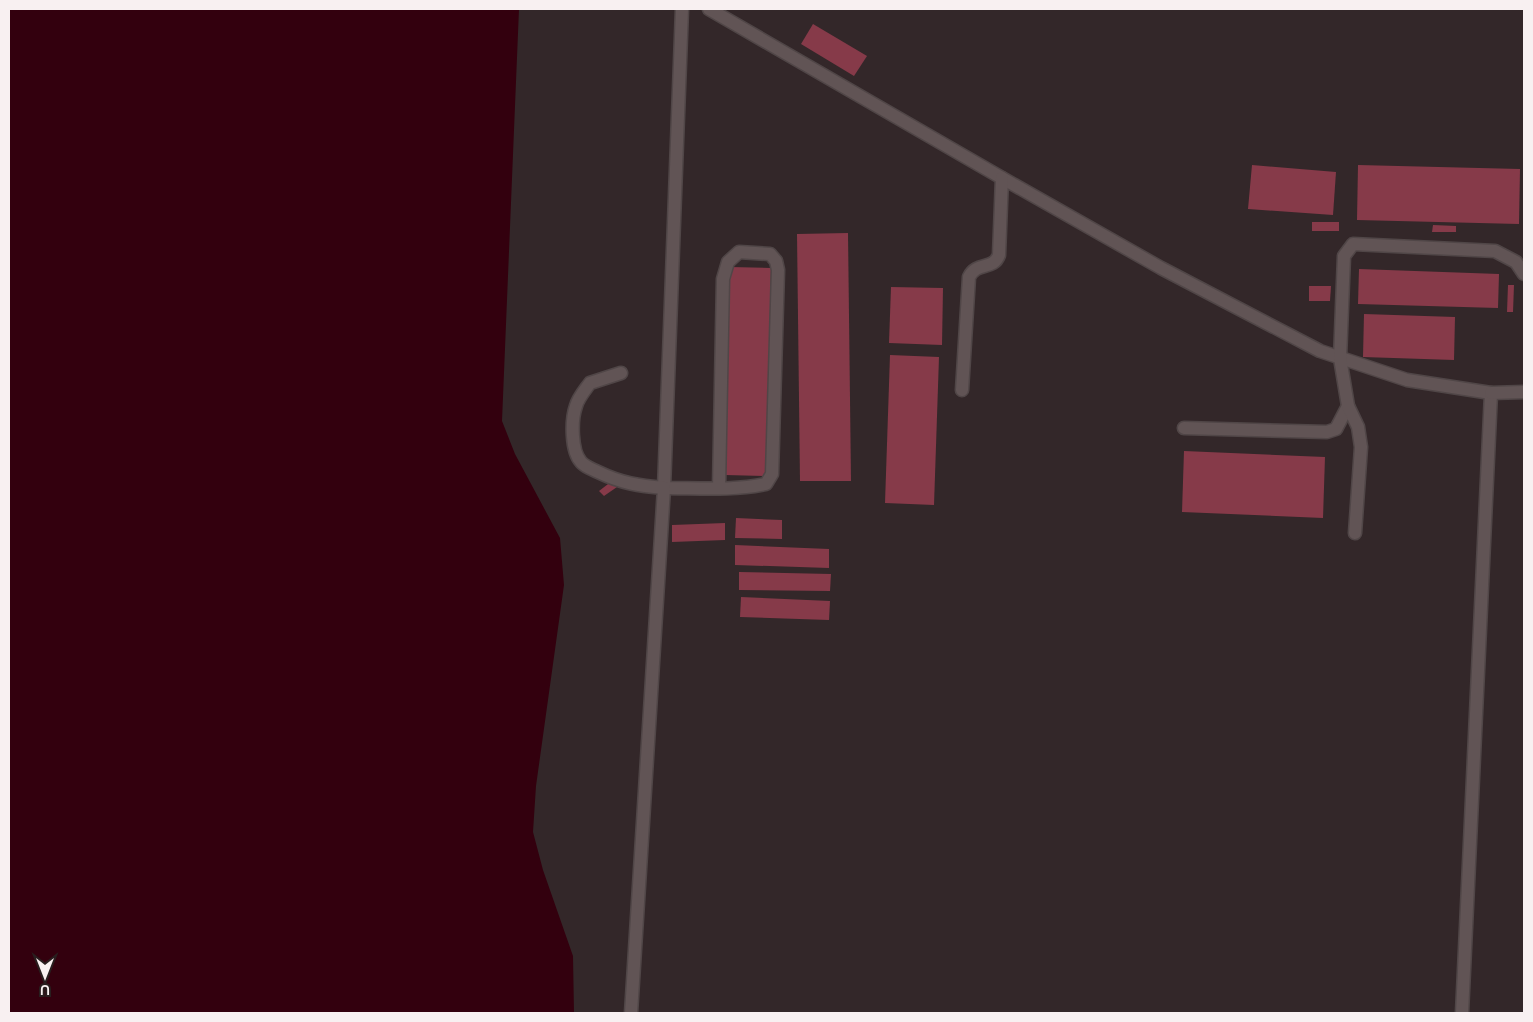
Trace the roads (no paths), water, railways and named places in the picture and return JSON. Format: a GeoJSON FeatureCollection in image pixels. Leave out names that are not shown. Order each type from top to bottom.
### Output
{"type":"FeatureCollection","features":[{"type":"Feature","properties":{"kind":"lane"},"geometry":{"type":"LineString","coordinates":[[631,1013],[664,488],[682,9]]}},
{"type":"Feature","properties":{"kind":"lane"},"geometry":{"type":"LineString","coordinates":[[709,9],[1161,268],[1320,351],[1407,380],[1491,393],[1524,392]]}},
{"type":"Feature","properties":{"kind":"lane"},"geometry":{"type":"LineString","coordinates":[[962,390],[968,277],[976,268],[993,264],[999,255],[1002,178]]}},
{"type":"Feature","properties":{"kind":"lane"},"geometry":{"type":"LineString","coordinates":[[1355,532],[1361,447],[1358,426],[1348,406],[1340,358],[1344,256],[1353,244],[1495,251],[1516,262],[1524,274]]}},
{"type":"Feature","properties":{"kind":"lane"},"geometry":{"type":"LineString","coordinates":[[621,373],[590,383],[576,405],[572,426],[575,445],[580,461],[586,466],[614,480],[639,486],[664,488],[719,488],[746,488],[766,484],[772,474],[778,270],[776,261],[770,254],[739,252],[728,262],[723,279],[719,488]]}},
{"type":"Feature","properties":{"kind":"lane"},"geometry":{"type":"LineString","coordinates":[[1462,1013],[1491,393]]}},
{"type":"Feature","properties":{"kind":"lane"},"geometry":{"type":"LineString","coordinates":[[1184,428],[1327,432],[1336,429],[1348,406]]}}]}
